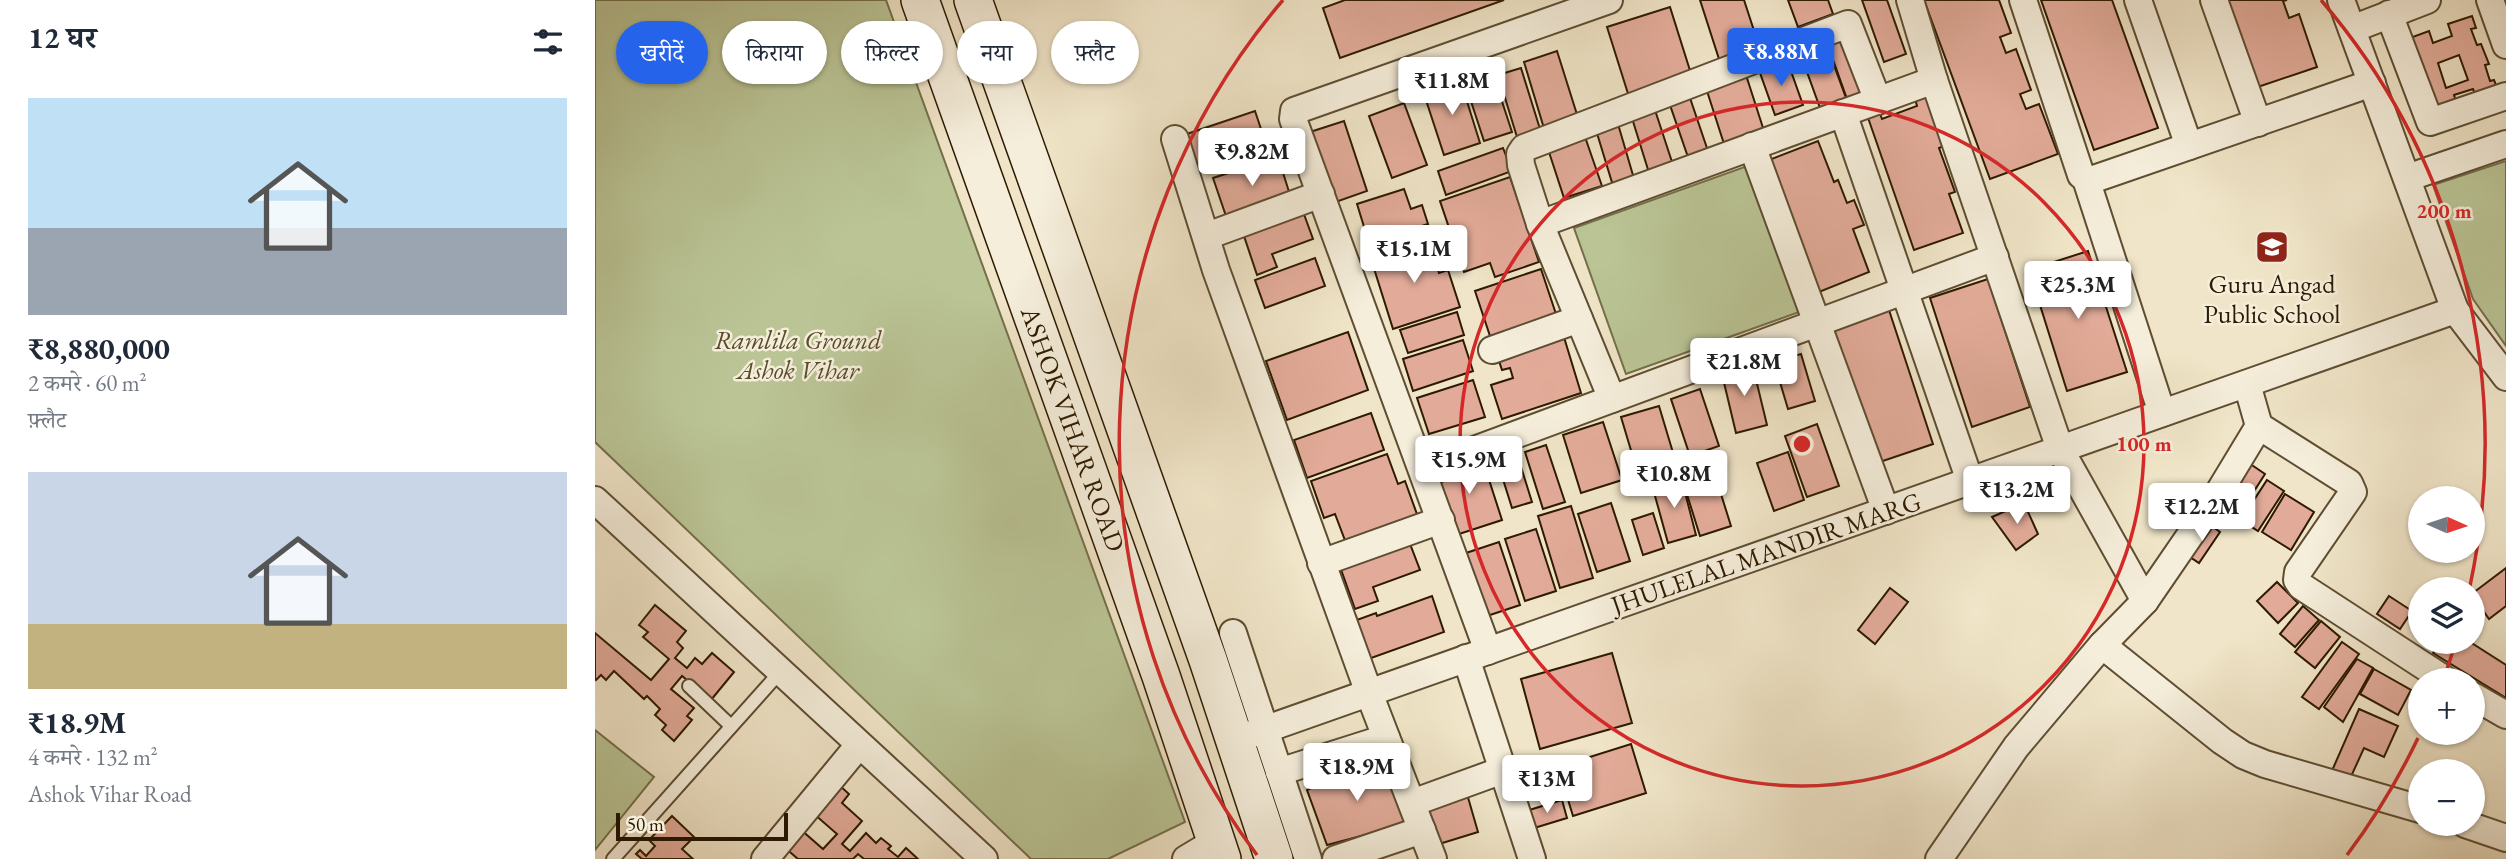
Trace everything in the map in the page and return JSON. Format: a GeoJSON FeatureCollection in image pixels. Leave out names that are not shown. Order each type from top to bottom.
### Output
{"type":"FeatureCollection","features":[{"type":"Feature","properties":{"kind":"main road","name":"ASHOK VIHAR ROAD"},"geometry":{"type":"LineString","coordinates":[[920,0],[1161,676],[1208,853]]}},
{"type":"Feature","properties":{"kind":"main road","name":"ASHOK VIHAR ROAD"},"geometry":{"type":"LineString","coordinates":[[973,0],[1204,647],[1250,734],[1274,859]]}},
{"type":"Feature","properties":{"kind":"street"},"geometry":{"type":"LineString","coordinates":[[1532,859],[1503,770],[1441,520],[1293,119],[1294,111],[1609,0]]}},
{"type":"Feature","properties":{"kind":"street"},"geometry":{"type":"LineString","coordinates":[[1910,0],[1934,80],[2060,449],[2145,601]]}},
{"type":"Feature","properties":{"kind":"street"},"geometry":{"type":"LineString","coordinates":[[2022,0],[2081,175],[2086,179],[2091,180],[2372,83]]}},
{"type":"Feature","properties":{"kind":"street"},"geometry":{"type":"LineString","coordinates":[[2138,0],[2189,146]]}},
{"type":"Feature","properties":{"kind":"street"},"geometry":{"type":"LineString","coordinates":[[2214,0],[2258,123]]}},
{"type":"Feature","properties":{"kind":"street"},"geometry":{"type":"LineString","coordinates":[[2341,0],[2455,310],[2506,377]]}},
{"type":"Feature","properties":{"kind":"street"},"geometry":{"type":"LineString","coordinates":[[2352,29],[2427,0]]}},
{"type":"Feature","properties":{"kind":"street"},"geometry":{"type":"LineString","coordinates":[[2490,0],[2504,31]]}},
{"type":"Feature","properties":{"kind":"street"},"geometry":{"type":"LineString","coordinates":[[2389,14],[2430,122],[2506,96]]}},
{"type":"Feature","properties":{"kind":"street"},"geometry":{"type":"LineString","coordinates":[[1612,399],[1540,224],[1521,165],[1520,154],[1524,148],[1848,24],[1878,101]]}},
{"type":"Feature","properties":{"kind":"street"},"geometry":{"type":"LineString","coordinates":[[1540,224],[1934,80]]}},
{"type":"Feature","properties":{"kind":"street"},"geometry":{"type":"LineString","coordinates":[[1843,113],[1970,481]]}},
{"type":"Feature","properties":{"kind":"street"},"geometry":{"type":"LineString","coordinates":[[1175,139],[1216,270],[1321,563],[1433,859]]}},
{"type":"Feature","properties":{"kind":"street"},"geometry":{"type":"LineString","coordinates":[[2407,178],[2506,144]]}},
{"type":"Feature","properties":{"kind":"street"},"geometry":{"type":"LineString","coordinates":[[1752,146],[1886,511]]}},
{"type":"Feature","properties":{"kind":"street"},"geometry":{"type":"LineString","coordinates":[[2086,179],[2162,413]]}},
{"type":"Feature","properties":{"kind":"street"},"geometry":{"type":"LineString","coordinates":[[1207,236],[1321,194]]}},
{"type":"Feature","properties":{"kind":"street"},"geometry":{"type":"LineString","coordinates":[[1423,469],[1995,257]]}},
{"type":"Feature","properties":{"kind":"street","name":"JHULELAL MANDIR MARG"},"geometry":{"type":"LineString","coordinates":[[1250,734],[2455,310]]}},
{"type":"Feature","properties":{"kind":"street"},"geometry":{"type":"LineString","coordinates":[[1492,350],[1579,319]]}},
{"type":"Feature","properties":{"kind":"street"},"geometry":{"type":"LineString","coordinates":[[2247,384],[2259,426],[2353,487],[2353,492],[2298,572],[2297,580],[2301,586],[2427,668]]}},
{"type":"Feature","properties":{"kind":"street"},"geometry":{"type":"LineString","coordinates":[[1939,859],[2016,747],[2102,645],[2145,601],[2213,502],[2259,426]]}},
{"type":"Feature","properties":{"kind":"street"},"geometry":{"type":"LineString","coordinates":[[595,500],[984,859]]}},
{"type":"Feature","properties":{"kind":"street"},"geometry":{"type":"LineString","coordinates":[[1321,563],[1441,520]]}},
{"type":"Feature","properties":{"kind":"street"},"geometry":{"type":"LineString","coordinates":[[1233,633],[1250,734],[1279,772],[1308,859]]}},
{"type":"Feature","properties":{"kind":"street"},"geometry":{"type":"LineString","coordinates":[[2102,645],[2243,755],[2265,764],[2408,806]]}},
{"type":"Feature","properties":{"kind":"street"},"geometry":{"type":"LineString","coordinates":[[2485,703],[2506,715]]}},
{"type":"Feature","properties":{"kind":"street"},"geometry":{"type":"LineString","coordinates":[[1279,772],[1386,738]]}},
{"type":"Feature","properties":{"kind":"street"},"geometry":{"type":"LineString","coordinates":[[765,859],[859,745]]}},
{"type":"Feature","properties":{"kind":"street"},"geometry":{"type":"LineString","coordinates":[[1412,803],[1503,770]]}},
{"type":"Feature","properties":{"kind":"street"},"geometry":{"type":"LineString","coordinates":[[1336,859],[1422,830]]}},
{"type":"Feature","properties":{"kind":"street"},"geometry":{"type":"LineString","coordinates":[[2485,831],[2506,838]]}},
{"type":"Feature","properties":{"kind":"lane"},"geometry":{"type":"LineString","coordinates":[[613,859],[780,672]]}},
{"type":"Feature","properties":{"kind":"lane"},"geometry":{"type":"LineString","coordinates":[[689,686],[731,726]]}},
{"type":"Feature","properties":{"kind":"green space","name":"Ramlila Ground Ashok Vihar"},"geometry":{"type":"Polygon","coordinates":[[[595,0],[886,0],[894,21],[841,21],[841,84],[917,84],[1185,822],[1108,859],[1031,859],[595,442],[595,0]]]}},
{"type":"Feature","properties":{"kind":"green space"},"geometry":{"type":"Polygon","coordinates":[[[2506,161],[2506,346],[2473,299],[2433,185],[2506,161]]]}},
{"type":"Feature","properties":{"kind":"green space"},"geometry":{"type":"Polygon","coordinates":[[[1750,165],[1802,311],[1626,374],[1574,228],[1750,165]]]}},
{"type":"Feature","properties":{"kind":"green space"},"geometry":{"type":"Polygon","coordinates":[[[595,730],[654,777],[595,850],[595,730]]]}},
{"type":"Feature","properties":{"kind":"building"},"geometry":{"type":"Polygon","coordinates":[[[1345,0],[1504,0],[1340,58],[1323,8],[1345,0]]]}},
{"type":"Feature","properties":{"kind":"building"},"geometry":{"type":"Polygon","coordinates":[[[1700,0],[1744,0],[1759,46],[1719,59],[1700,0]]]}},
{"type":"Feature","properties":{"kind":"building"},"geometry":{"type":"Polygon","coordinates":[[[1788,0],[1828,0],[1833,14],[1798,27],[1788,0]]]}},
{"type":"Feature","properties":{"kind":"building"},"geometry":{"type":"Polygon","coordinates":[[[1862,0],[1887,0],[1906,54],[1884,62],[1862,0]]]}},
{"type":"Feature","properties":{"kind":"building"},"geometry":{"type":"Polygon","coordinates":[[[1924,0],[1999,0],[2011,33],[2000,37],[2006,53],[2016,49],[2031,90],[2020,94],[2026,109],[2039,104],[2058,154],[1990,179],[1924,0]]]}},
{"type":"Feature","properties":{"kind":"building"},"geometry":{"type":"Polygon","coordinates":[[[2041,0],[2112,0],[2158,128],[2094,150],[2041,0]]]}},
{"type":"Feature","properties":{"kind":"building"},"geometry":{"type":"Polygon","coordinates":[[[2218,0],[2287,0],[2283,1],[2289,18],[2299,14],[2317,67],[2249,90],[2218,0]]]}},
{"type":"Feature","properties":{"kind":"building"},"geometry":{"type":"Polygon","coordinates":[[[1670,7],[1693,80],[1630,100],[1607,27],[1670,7]]]}},
{"type":"Feature","properties":{"kind":"building"},"geometry":{"type":"Polygon","coordinates":[[[2472,16],[2476,28],[2471,29],[2489,64],[2485,65],[2490,81],[2494,80],[2499,93],[2477,100],[2473,89],[2454,95],[2458,107],[2434,116],[2407,39],[2429,31],[2433,43],[2452,36],[2448,24],[2472,16]],[[2459,55],[2438,63],[2446,88],[2468,80],[2459,55]]]}},
{"type":"Feature","properties":{"kind":"building"},"geometry":{"type":"Polygon","coordinates":[[[1848,32],[1869,91],[1847,99],[1826,40],[1848,32]]]}},
{"type":"Feature","properties":{"kind":"building"},"geometry":{"type":"Polygon","coordinates":[[[1824,38],[1846,98],[1820,108],[1798,47],[1824,38]]]}},
{"type":"Feature","properties":{"kind":"building"},"geometry":{"type":"Polygon","coordinates":[[[1557,51],[1580,124],[1546,135],[1524,62],[1557,51]]]}},
{"type":"Feature","properties":{"kind":"building"},"geometry":{"type":"Polygon","coordinates":[[[1787,60],[1803,105],[1775,115],[1759,70],[1787,60]]]}},
{"type":"Feature","properties":{"kind":"building"},"geometry":{"type":"Polygon","coordinates":[[[1521,68],[1540,129],[1517,137],[1498,75],[1521,68]]]}},
{"type":"Feature","properties":{"kind":"building"},"geometry":{"type":"Polygon","coordinates":[[[1493,74],[1512,132],[1484,141],[1465,83],[1493,74]]]}},
{"type":"Feature","properties":{"kind":"building"},"geometry":{"type":"Polygon","coordinates":[[[1746,75],[1765,134],[1725,147],[1706,88],[1746,75]]]}},
{"type":"Feature","properties":{"kind":"building"},"geometry":{"type":"Polygon","coordinates":[[[1460,79],[1480,143],[1444,155],[1423,91],[1460,79]]]}},
{"type":"Feature","properties":{"kind":"building"},"geometry":{"type":"Polygon","coordinates":[[[1926,90],[1946,145],[1939,148],[1955,192],[1949,194],[1963,233],[1914,250],[1866,112],[1878,108],[1882,119],[1917,106],[1914,95],[1926,90]]]}},
{"type":"Feature","properties":{"kind":"building"},"geometry":{"type":"Polygon","coordinates":[[[1690,98],[1709,154],[1689,160],[1670,105],[1690,98]]]}},
{"type":"Feature","properties":{"kind":"building"},"geometry":{"type":"Polygon","coordinates":[[[1404,103],[1427,165],[1392,178],[1369,116],[1404,103]]]}},
{"type":"Feature","properties":{"kind":"building"},"geometry":{"type":"Polygon","coordinates":[[[1654,107],[1674,168],[1650,176],[1631,115],[1654,107]]]}},
{"type":"Feature","properties":{"kind":"building"},"geometry":{"type":"Polygon","coordinates":[[[1255,111],[1266,144],[1192,169],[1181,136],[1255,111]]]}},
{"type":"Feature","properties":{"kind":"building"},"geometry":{"type":"Polygon","coordinates":[[[1344,121],[1367,191],[1330,204],[1307,133],[1344,121]]]}},
{"type":"Feature","properties":{"kind":"building"},"geometry":{"type":"Polygon","coordinates":[[[1618,124],[1635,182],[1614,189],[1596,130],[1618,124]]]}},
{"type":"Feature","properties":{"kind":"building"},"geometry":{"type":"Polygon","coordinates":[[[1584,134],[1602,186],[1564,198],[1547,146],[1584,134]]]}},
{"type":"Feature","properties":{"kind":"building"},"geometry":{"type":"Polygon","coordinates":[[[1818,141],[1834,182],[1838,180],[1847,203],[1854,200],[1864,225],[1853,229],[1869,272],[1819,292],[1769,160],[1818,141]]]}},
{"type":"Feature","properties":{"kind":"building"},"geometry":{"type":"Polygon","coordinates":[[[1503,148],[1512,171],[1446,195],[1438,171],[1503,148]]]}},
{"type":"Feature","properties":{"kind":"building"},"geometry":{"type":"Polygon","coordinates":[[[1278,157],[1291,198],[1227,219],[1213,178],[1278,157]]]}},
{"type":"Feature","properties":{"kind":"building"},"geometry":{"type":"Polygon","coordinates":[[[1510,177],[1539,262],[1495,277],[1490,263],[1464,272],[1440,201],[1510,177]]]}},
{"type":"Feature","properties":{"kind":"building"},"geometry":{"type":"Polygon","coordinates":[[[1404,189],[1411,209],[1422,205],[1428,224],[1369,243],[1357,204],[1404,189]]]}},
{"type":"Feature","properties":{"kind":"building"},"geometry":{"type":"Polygon","coordinates":[[[1301,206],[1313,239],[1272,254],[1277,267],[1257,275],[1241,227],[1301,206]]]}},
{"type":"Feature","properties":{"kind":"building"},"geometry":{"type":"Polygon","coordinates":[[[1429,240],[1439,273],[1448,270],[1460,307],[1393,329],[1371,259],[1429,240]]]}},
{"type":"Feature","properties":{"kind":"building"},"geometry":{"type":"Polygon","coordinates":[[[2088,251],[2127,372],[2067,391],[2029,270],[2088,251]]]}},
{"type":"Feature","properties":{"kind":"building"},"geometry":{"type":"Polygon","coordinates":[[[1315,258],[1325,286],[1265,308],[1255,280],[1315,258]]]}},
{"type":"Feature","properties":{"kind":"building"},"geometry":{"type":"Polygon","coordinates":[[[1541,269],[1558,320],[1492,342],[1475,291],[1541,269]]]}},
{"type":"Feature","properties":{"kind":"building"},"geometry":{"type":"Polygon","coordinates":[[[1988,279],[2030,407],[1972,427],[1930,298],[1988,279]]]}},
{"type":"Feature","properties":{"kind":"building"},"geometry":{"type":"Polygon","coordinates":[[[1888,307],[1933,444],[1871,465],[1825,328],[1888,307]]]}},
{"type":"Feature","properties":{"kind":"building"},"geometry":{"type":"Polygon","coordinates":[[[1457,312],[1464,335],[1408,353],[1400,330],[1457,312]]]}},
{"type":"Feature","properties":{"kind":"building"},"geometry":{"type":"Polygon","coordinates":[[[1348,332],[1368,390],[1287,420],[1266,361],[1348,332]]]}},
{"type":"Feature","properties":{"kind":"building"},"geometry":{"type":"Polygon","coordinates":[[[1563,334],[1581,393],[1502,419],[1491,385],[1513,378],[1510,368],[1502,370],[1497,355],[1563,334]]]}},
{"type":"Feature","properties":{"kind":"building"},"geometry":{"type":"Polygon","coordinates":[[[1463,340],[1473,371],[1413,391],[1403,359],[1463,340]]]}},
{"type":"Feature","properties":{"kind":"building"},"geometry":{"type":"Polygon","coordinates":[[[1801,354],[1815,401],[1788,409],[1774,362],[1801,354]]]}},
{"type":"Feature","properties":{"kind":"building"},"geometry":{"type":"Polygon","coordinates":[[[1752,363],[1767,425],[1736,433],[1721,370],[1752,363]]]}},
{"type":"Feature","properties":{"kind":"building"},"geometry":{"type":"Polygon","coordinates":[[[1473,380],[1485,417],[1429,434],[1417,398],[1473,380]]]}},
{"type":"Feature","properties":{"kind":"building"},"geometry":{"type":"Polygon","coordinates":[[[1700,389],[1719,446],[1690,456],[1671,399],[1700,389]]]}},
{"type":"Feature","properties":{"kind":"building"},"geometry":{"type":"Polygon","coordinates":[[[1659,406],[1677,466],[1639,477],[1621,417],[1659,406]]]}},
{"type":"Feature","properties":{"kind":"building"},"geometry":{"type":"Polygon","coordinates":[[[1371,413],[1384,450],[1307,478],[1294,440],[1371,413]]]}},
{"type":"Feature","properties":{"kind":"building"},"geometry":{"type":"Polygon","coordinates":[[[1603,422],[1622,480],[1581,493],[1563,435],[1603,422]]]}},
{"type":"Feature","properties":{"kind":"building"},"geometry":{"type":"Polygon","coordinates":[[[1817,424],[1839,486],[1807,497],[1785,436],[1817,424]]]}},
{"type":"Feature","properties":{"kind":"building"},"geometry":{"type":"Polygon","coordinates":[[[1546,445],[1565,502],[1543,509],[1525,452],[1546,445]]]}},
{"type":"Feature","properties":{"kind":"building"},"geometry":{"type":"Polygon","coordinates":[[[1516,451],[1532,502],[1512,508],[1496,457],[1516,451]]]}},
{"type":"Feature","properties":{"kind":"building"},"geometry":{"type":"Polygon","coordinates":[[[1788,452],[1804,500],[1774,511],[1757,463],[1788,452]]]}},
{"type":"Feature","properties":{"kind":"building"},"geometry":{"type":"Polygon","coordinates":[[[1387,454],[1398,484],[1405,481],[1418,517],[1346,543],[1335,514],[1324,518],[1311,481],[1387,454]]]}},
{"type":"Feature","properties":{"kind":"building"},"geometry":{"type":"Polygon","coordinates":[[[1481,455],[1502,520],[1456,535],[1439,483],[1447,480],[1443,468],[1481,455]]]}},
{"type":"Feature","properties":{"kind":"building"},"geometry":{"type":"Polygon","coordinates":[[[2243,459],[2265,474],[2235,521],[2213,506],[2243,459]]]}},
{"type":"Feature","properties":{"kind":"building"},"geometry":{"type":"Polygon","coordinates":[[[1715,475],[1731,526],[1700,536],[1684,485],[1715,475]]]}},
{"type":"Feature","properties":{"kind":"building"},"geometry":{"type":"Polygon","coordinates":[[[1681,477],[1696,535],[1668,543],[1652,485],[1681,477]]]}},
{"type":"Feature","properties":{"kind":"building"},"geometry":{"type":"Polygon","coordinates":[[[2267,480],[2284,491],[2258,531],[2241,520],[2267,480]]]}},
{"type":"Feature","properties":{"kind":"building"},"geometry":{"type":"Polygon","coordinates":[[[2285,494],[2314,512],[2291,550],[2262,532],[2285,494]]]}},
{"type":"Feature","properties":{"kind":"building"},"geometry":{"type":"Polygon","coordinates":[[[1611,503],[1630,561],[1597,572],[1578,514],[1611,503]]]}},
{"type":"Feature","properties":{"kind":"building"},"geometry":{"type":"Polygon","coordinates":[[[2024,503],[2038,534],[2016,550],[1992,517],[2024,503]]]}},
{"type":"Feature","properties":{"kind":"building"},"geometry":{"type":"Polygon","coordinates":[[[1571,506],[1593,578],[1560,588],[1538,516],[1571,506]]]}},
{"type":"Feature","properties":{"kind":"building"},"geometry":{"type":"Polygon","coordinates":[[[1653,513],[1664,548],[1643,555],[1632,520],[1653,513]]]}},
{"type":"Feature","properties":{"kind":"building"},"geometry":{"type":"Polygon","coordinates":[[[2206,522],[2220,532],[2199,563],[2184,553],[2206,522]]]}},
{"type":"Feature","properties":{"kind":"building"},"geometry":{"type":"Polygon","coordinates":[[[1536,529],[1556,591],[1525,601],[1505,539],[1536,529]]]}},
{"type":"Feature","properties":{"kind":"building"},"geometry":{"type":"Polygon","coordinates":[[[1407,536],[1420,570],[1373,587],[1378,601],[1355,609],[1338,561],[1407,536]]]}},
{"type":"Feature","properties":{"kind":"building"},"geometry":{"type":"Polygon","coordinates":[[[1499,542],[1520,605],[1481,618],[1460,555],[1499,542]]]}},
{"type":"Feature","properties":{"kind":"building"},"geometry":{"type":"Polygon","coordinates":[[[2506,568],[2506,606],[2489,619],[2485,613],[2485,584],[2506,568]]]}},
{"type":"Feature","properties":{"kind":"building"},"geometry":{"type":"Polygon","coordinates":[[[2277,582],[2298,603],[2278,623],[2257,601],[2277,582]]]}},
{"type":"Feature","properties":{"kind":"building"},"geometry":{"type":"Polygon","coordinates":[[[1890,588],[1908,602],[1875,644],[1858,630],[1890,588]]]}},
{"type":"Feature","properties":{"kind":"building"},"geometry":{"type":"Polygon","coordinates":[[[1432,596],[1444,632],[1360,662],[1345,620],[1356,616],[1357,620],[1376,613],[1377,616],[1432,596]]]}},
{"type":"Feature","properties":{"kind":"building"},"geometry":{"type":"Polygon","coordinates":[[[2389,596],[2408,608],[2408,617],[2400,629],[2377,614],[2389,596]]]}},
{"type":"Feature","properties":{"kind":"building"},"geometry":{"type":"Polygon","coordinates":[[[655,605],[686,631],[677,642],[683,648],[675,658],[687,668],[695,658],[702,664],[712,653],[734,672],[711,700],[682,676],[671,689],[694,708],[687,716],[692,720],[674,741],[662,730],[666,725],[655,715],[660,709],[647,696],[644,699],[614,671],[606,680],[601,675],[595,679],[595,633],[651,680],[669,659],[643,637],[648,632],[639,625],[655,605]]]}},
{"type":"Feature","properties":{"kind":"building"},"geometry":{"type":"Polygon","coordinates":[[[2303,606],[2319,620],[2295,647],[2280,634],[2303,606]]]}},
{"type":"Feature","properties":{"kind":"building"},"geometry":{"type":"Polygon","coordinates":[[[2321,621],[2340,637],[2315,668],[2295,652],[2321,621]]]}},
{"type":"Feature","properties":{"kind":"building"},"geometry":{"type":"Polygon","coordinates":[[[2342,642],[2359,654],[2319,709],[2302,697],[2342,642]]]}},
{"type":"Feature","properties":{"kind":"building"},"geometry":{"type":"Polygon","coordinates":[[[2485,652],[2506,665],[2506,698],[2485,685],[2485,668],[2457,668],[2435,654],[2485,654],[2485,652]]]}},
{"type":"Feature","properties":{"kind":"building"},"geometry":{"type":"Polygon","coordinates":[[[1612,653],[1632,723],[1540,749],[1521,679],[1612,653]]]}},
{"type":"Feature","properties":{"kind":"building"},"geometry":{"type":"Polygon","coordinates":[[[2357,659],[2373,668],[2343,722],[2324,707],[2357,659]]]}},
{"type":"Feature","properties":{"kind":"building"},"geometry":{"type":"Polygon","coordinates":[[[2374,669],[2408,688],[2408,696],[2398,715],[2360,694],[2374,669]]]}},
{"type":"Feature","properties":{"kind":"building"},"geometry":{"type":"Polygon","coordinates":[[[2359,709],[2398,726],[2384,757],[2364,748],[2349,781],[2331,773],[2359,709]]]}},
{"type":"Feature","properties":{"kind":"building"},"geometry":{"type":"Polygon","coordinates":[[[1631,744],[1646,793],[1573,816],[1558,767],[1631,744]]]}},
{"type":"Feature","properties":{"kind":"building"},"geometry":{"type":"Polygon","coordinates":[[[1381,755],[1407,824],[1327,845],[1307,790],[1381,755]]]}},
{"type":"Feature","properties":{"kind":"building"},"geometry":{"type":"Polygon","coordinates":[[[839,785],[849,794],[842,803],[862,821],[842,844],[850,851],[866,833],[876,843],[881,838],[891,846],[888,849],[898,857],[906,848],[918,859],[864,859],[858,854],[853,859],[798,859],[784,847],[800,829],[823,849],[837,834],[814,814],[839,785]]]}},
{"type":"Feature","properties":{"kind":"building"},"geometry":{"type":"Polygon","coordinates":[[[1465,787],[1478,832],[1436,845],[1423,799],[1465,787]]]}},
{"type":"Feature","properties":{"kind":"building"},"geometry":{"type":"Polygon","coordinates":[[[1562,800],[1567,818],[1531,829],[1526,811],[1562,800]]]}},
{"type":"Feature","properties":{"kind":"building"},"geometry":{"type":"Polygon","coordinates":[[[672,816],[694,837],[682,849],[693,859],[642,859],[636,854],[640,850],[646,856],[655,846],[649,840],[672,816]]]}},
{"type":"Feature","properties":{"kind":"place","name":"Guru Angad Public School"},"geometry":{"type":"Point","coordinates":[2272,247]}}]}
